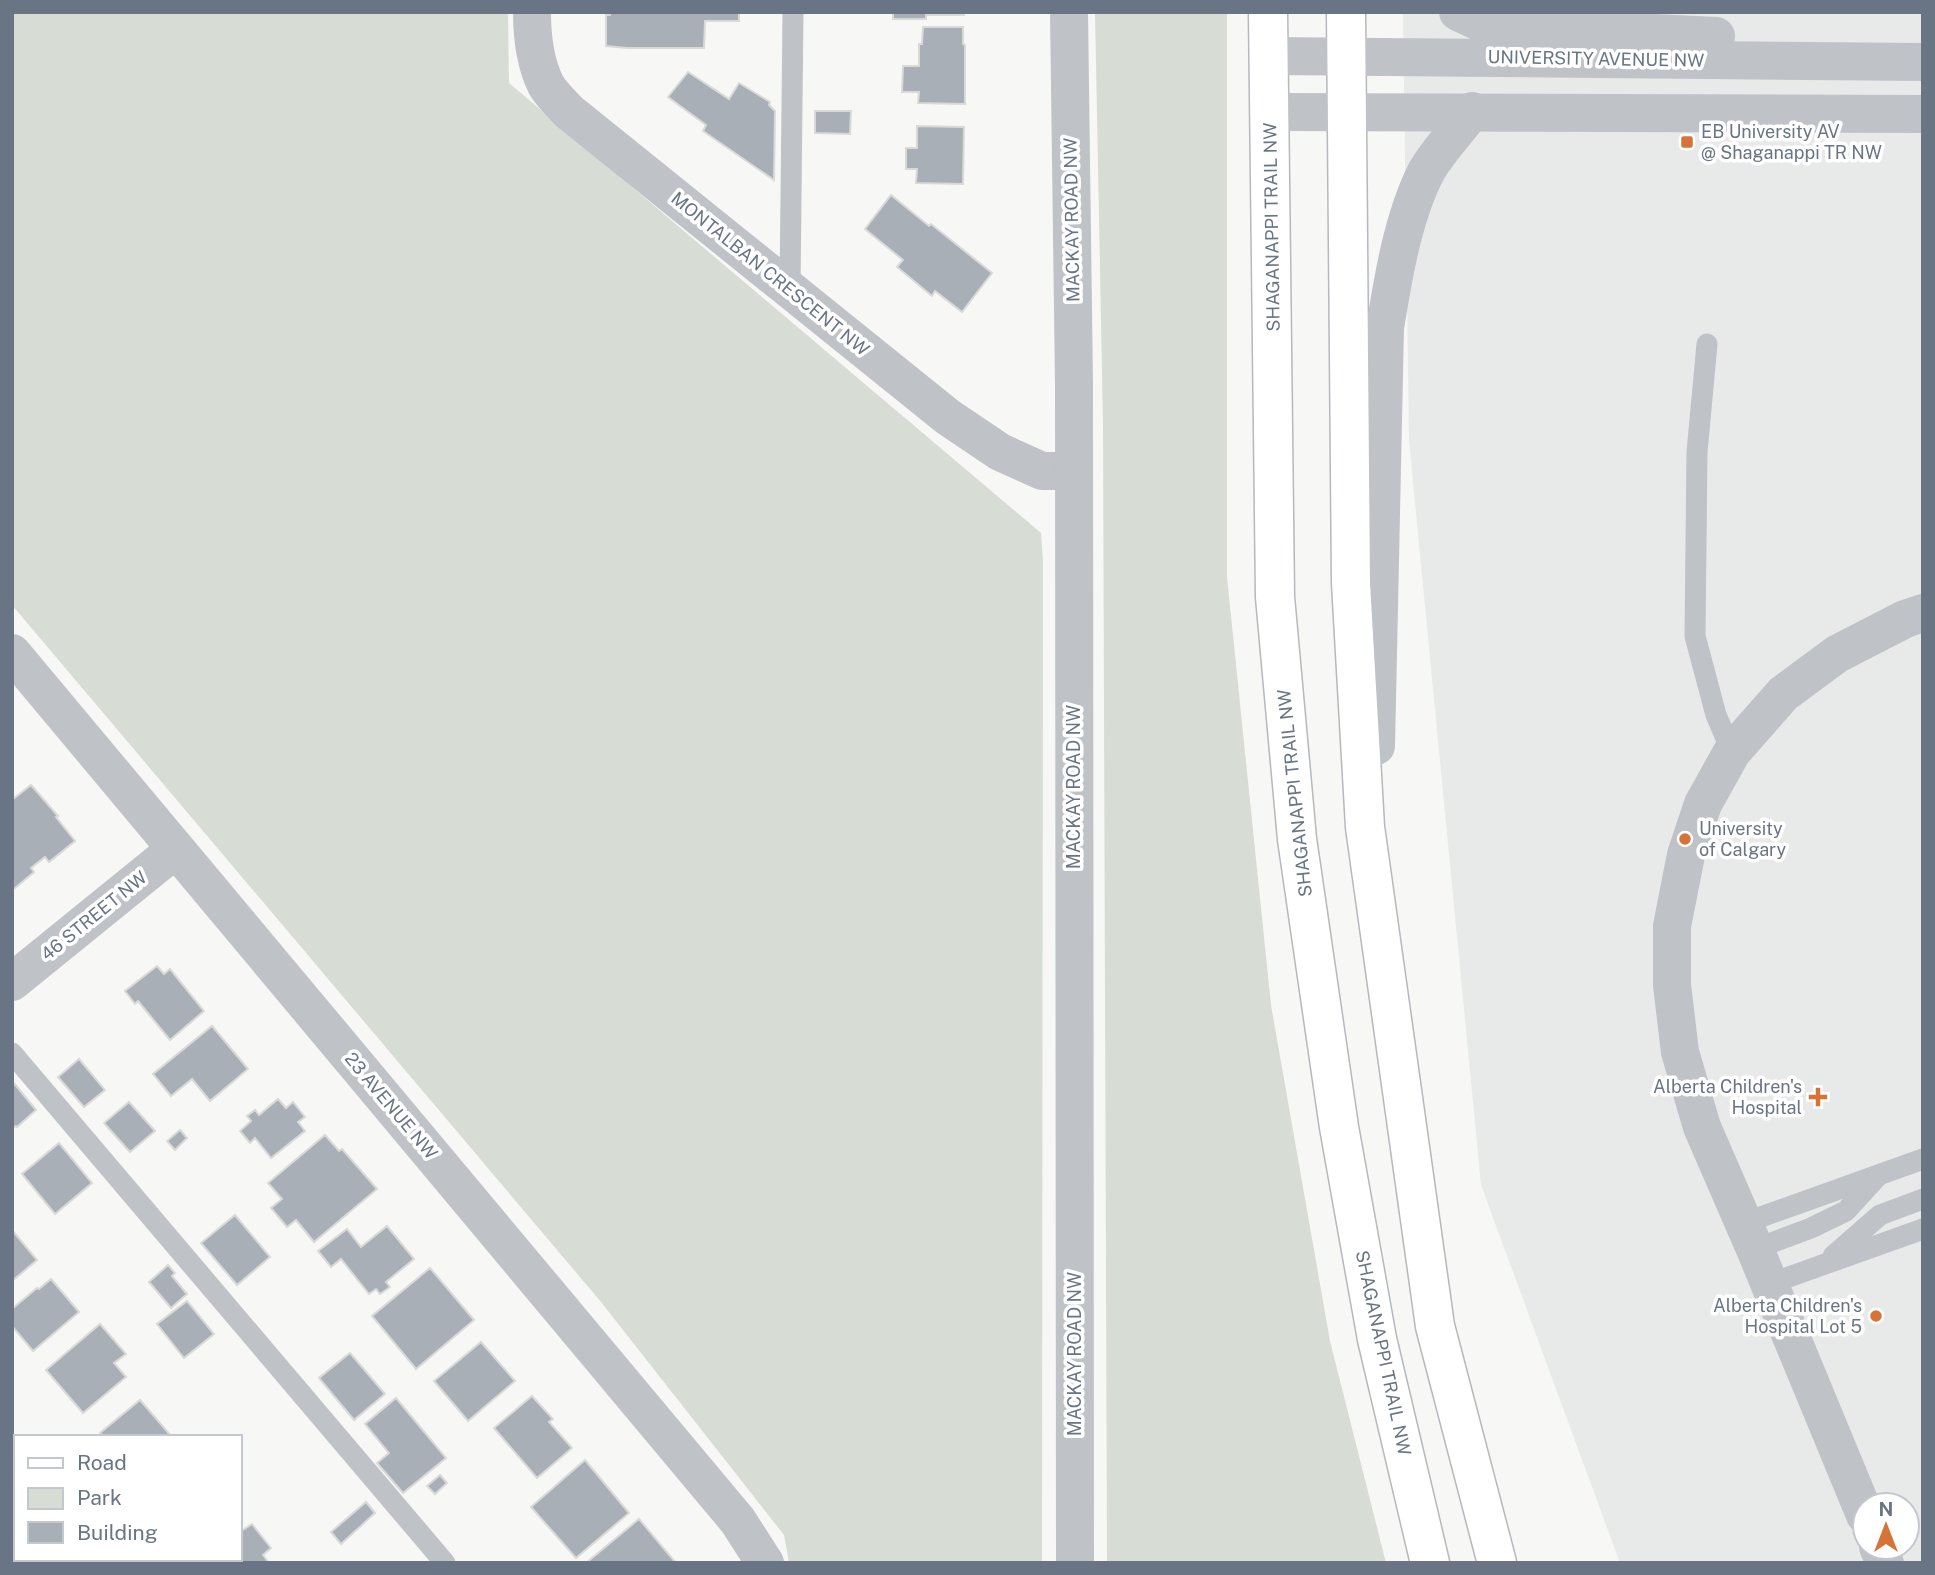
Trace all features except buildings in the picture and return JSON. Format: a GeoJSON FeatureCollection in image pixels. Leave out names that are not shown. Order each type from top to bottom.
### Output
{"type":"FeatureCollection","features":[{"type":"Feature","properties":{"kind":"main road","name":"SHAGANAPPI TRAIL NW"},"geometry":{"type":"LineString","coordinates":[[1268,12],[1275,597],[1297,839],[1339,1128],[1372,1313],[1430,1563]]}},
{"type":"Feature","properties":{"kind":"main road"},"geometry":{"type":"LineString","coordinates":[[1346,12],[1351,583],[1365,827],[1435,1326],[1497,1563]]}},
{"type":"Feature","properties":{"kind":"street","name":"MONTALBAN CRESCENT NW"},"geometry":{"type":"LineString","coordinates":[[532,12],[532,33],[537,58],[547,86],[568,111],[948,417],[1000,452],[1042,471],[1073,471]]}},
{"type":"Feature","properties":{"kind":"street","name":"MACKAY ROAD NW"},"geometry":{"type":"LineString","coordinates":[[1069,12],[1073,471],[1075,1563]]}},
{"type":"Feature","properties":{"kind":"street"},"geometry":{"type":"LineString","coordinates":[[1458,12],[1486,25],[1754,37],[1830,63]]}},
{"type":"Feature","properties":{"kind":"street","name":"UNIVERSITY AVENUE NW"},"geometry":{"type":"LineString","coordinates":[[1268,56],[1923,62]]}},
{"type":"Feature","properties":{"kind":"street"},"geometry":{"type":"LineString","coordinates":[[1365,827],[1375,756],[1385,328],[1393,278],[1414,199],[1428,169],[1472,111]]}},
{"type":"Feature","properties":{"kind":"street"},"geometry":{"type":"LineString","coordinates":[[1271,112],[1923,114]]}},
{"type":"Feature","properties":{"kind":"street"},"geometry":{"type":"LineString","coordinates":[[1855,1491],[1702,1128],[1680,1052],[1672,985],[1672,926],[1686,855],[1703,804],[1732,752],[1783,694],[1837,654],[1905,619],[1923,613]]}},
{"type":"Feature","properties":{"kind":"street","name":"23 AVENUE NW"},"geometry":{"type":"LineString","coordinates":[[12,653],[738,1521],[765,1563]]}},
{"type":"Feature","properties":{"kind":"street","name":"46 STREET NW"},"geometry":{"type":"LineString","coordinates":[[12,982],[176,849]]}},
{"type":"Feature","properties":{"kind":"lane"},"geometry":{"type":"LineString","coordinates":[[789,289],[793,12]]}},
{"type":"Feature","properties":{"kind":"lane"},"geometry":{"type":"LineString","coordinates":[[1707,344],[1697,452],[1695,636],[1716,715],[1732,752]]}},
{"type":"Feature","properties":{"kind":"lane"},"geometry":{"type":"LineString","coordinates":[[12,1053],[445,1563]]}},
{"type":"Feature","properties":{"kind":"lane"},"geometry":{"type":"LineString","coordinates":[[1749,1236],[1811,1228],[1846,1211],[1878,1175],[1923,1159]]}},
{"type":"Feature","properties":{"kind":"lane"},"geometry":{"type":"LineString","coordinates":[[1824,1265],[1880,1215],[1923,1199]]}},
{"type":"Feature","properties":{"kind":"lane"},"geometry":{"type":"LineString","coordinates":[[1769,1284],[1923,1229]]}},
{"type":"Feature","properties":{"kind":"shaded area","name":"University of Calgary"},"geometry":{"type":"Polygon","coordinates":[[[1403,12],[1923,12],[1923,1563],[1620,1563],[1481,1185],[1409,441],[1403,12]]]}},
{"type":"Feature","properties":{"kind":"green space"},"geometry":{"type":"Polygon","coordinates":[[[12,12],[508,12],[509,83],[1041,533],[1042,1563],[789,1563],[784,1535],[601,1302],[12,605],[12,12]]]}},
{"type":"Feature","properties":{"kind":"green space"},"geometry":{"type":"Polygon","coordinates":[[[1095,12],[1227,12],[1227,577],[1271,1005],[1330,1341],[1386,1563],[1107,1563],[1103,424],[1095,12]]]}},
{"type":"Feature","properties":{"kind":"place","name":"EB University AV @ Shaganappi TR NW"},"geometry":{"type":"Point","coordinates":[1687,142]}},
{"type":"Feature","properties":{"kind":"place","name":"University of Calgary"},"geometry":{"type":"Point","coordinates":[1685,839]}},
{"type":"Feature","properties":{"kind":"place","name":"Alberta Children's Hospital"},"geometry":{"type":"Point","coordinates":[1818,1097]}},
{"type":"Feature","properties":{"kind":"place","name":"Alberta Children's Hospital Lot 5"},"geometry":{"type":"Point","coordinates":[1876,1316]}}]}
